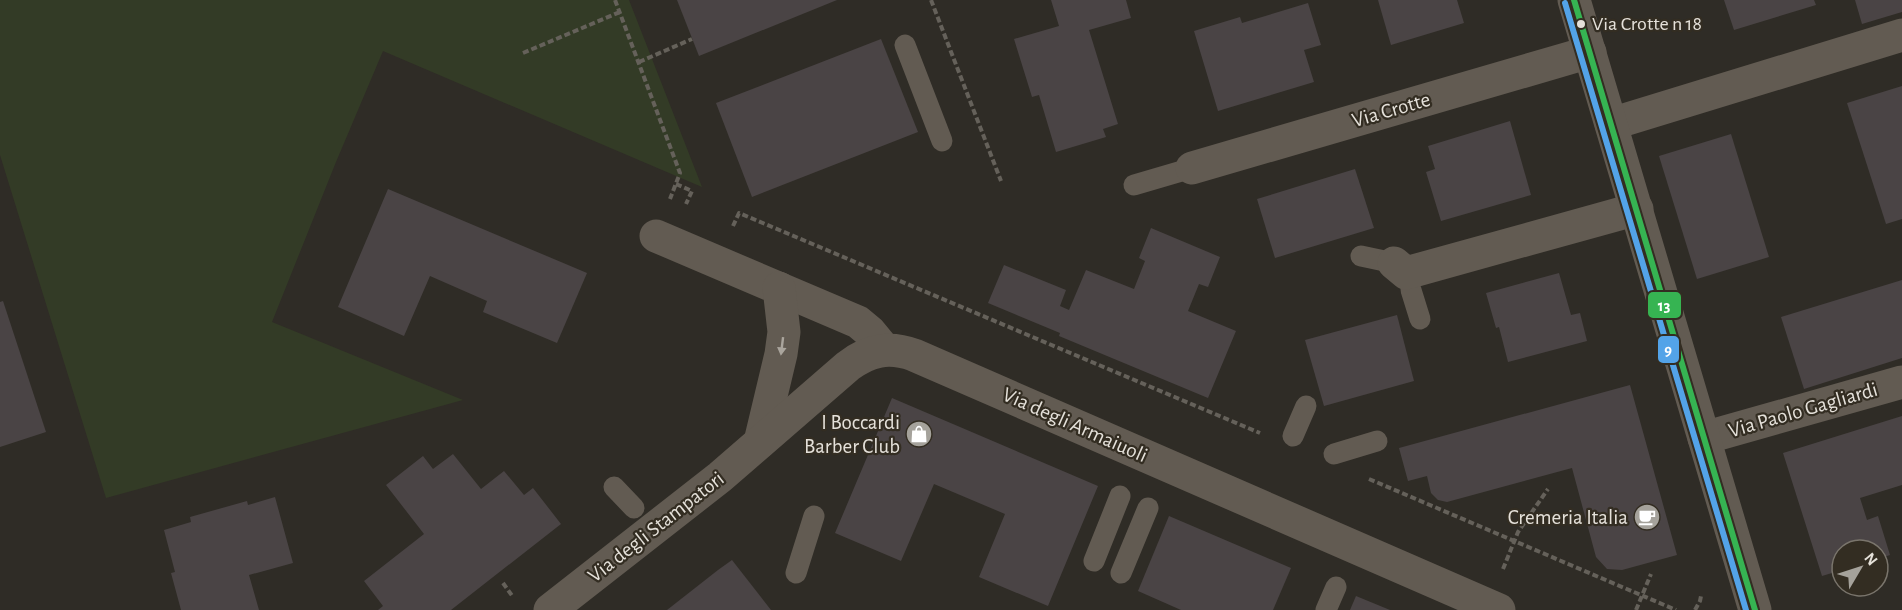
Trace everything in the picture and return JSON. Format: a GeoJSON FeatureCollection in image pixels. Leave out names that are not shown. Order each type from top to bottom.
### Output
{"type":"FeatureCollection","features":[{"type":"Feature","properties":{"kind":"street"},"geometry":{"type":"LineString","coordinates":[[1574,0],[1755,610]]}},
{"type":"Feature","properties":{"kind":"street"},"geometry":{"type":"LineString","coordinates":[[1611,124],[1902,35]]}},
{"type":"Feature","properties":{"kind":"street","name":"Via Crotte"},"geometry":{"type":"LineString","coordinates":[[1192,168],[1590,52]]}},
{"type":"Feature","properties":{"kind":"street"},"geometry":{"type":"LineString","coordinates":[[1408,286],[1636,209]]}},
{"type":"Feature","properties":{"kind":"street"},"geometry":{"type":"LineString","coordinates":[[656,236],[858,322],[884,349]]}},
{"type":"Feature","properties":{"kind":"street"},"geometry":{"type":"LineString","coordinates":[[760,442],[784,332],[778,288]]}},
{"type":"Feature","properties":{"kind":"street","name":"Via degli Stampatori"},"geometry":{"type":"LineString","coordinates":[[550,610],[720,477],[859,358],[884,349]]}},
{"type":"Feature","properties":{"kind":"street","name":"Via degli Armaiuoli"},"geometry":{"type":"LineString","coordinates":[[884,349],[904,351],[914,355],[1499,610]]}},
{"type":"Feature","properties":{"kind":"street","name":"Via Paolo Gagliardi"},"geometry":{"type":"LineString","coordinates":[[1704,438],[1902,382]]}},
{"type":"Feature","properties":{"kind":"lane"},"geometry":{"type":"LineString","coordinates":[[905,45],[942,141]]}},
{"type":"Feature","properties":{"kind":"lane"},"geometry":{"type":"LineString","coordinates":[[1134,185],[1192,168]]}},
{"type":"Feature","properties":{"kind":"lane"},"geometry":{"type":"LineString","coordinates":[[1361,256],[1408,286]]}},
{"type":"Feature","properties":{"kind":"lane"},"geometry":{"type":"LineString","coordinates":[[1293,436],[1306,406]]}},
{"type":"Feature","properties":{"kind":"lane"},"geometry":{"type":"LineString","coordinates":[[1334,454],[1377,441]]}},
{"type":"Feature","properties":{"kind":"lane"},"geometry":{"type":"LineString","coordinates":[[614,487],[634,508]]}},
{"type":"Feature","properties":{"kind":"lane"},"geometry":{"type":"LineString","coordinates":[[1094,561],[1120,496]]}},
{"type":"Feature","properties":{"kind":"lane"},"geometry":{"type":"LineString","coordinates":[[1121,573],[1148,508]]}},
{"type":"Feature","properties":{"kind":"lane"},"geometry":{"type":"LineString","coordinates":[[796,573],[814,516]]}},
{"type":"Feature","properties":{"kind":"lane"},"geometry":{"type":"LineString","coordinates":[[1326,610],[1336,586]]}},
{"type":"Feature","properties":{"kind":"path"},"geometry":{"type":"LineString","coordinates":[[615,0],[680,173],[656,236]]}},
{"type":"Feature","properties":{"kind":"path"},"geometry":{"type":"LineString","coordinates":[[931,0],[1001,181]]}},
{"type":"Feature","properties":{"kind":"path"},"geometry":{"type":"LineString","coordinates":[[523,53],[620,12]]}},
{"type":"Feature","properties":{"kind":"path"},"geometry":{"type":"LineString","coordinates":[[639,62],[692,39]]}},
{"type":"Feature","properties":{"kind":"path"},"geometry":{"type":"LineString","coordinates":[[676,184],[692,191],[684,208]]}},
{"type":"Feature","properties":{"kind":"path"},"geometry":{"type":"LineString","coordinates":[[732,229],[739,213],[1267,436]]}},
{"type":"Feature","properties":{"kind":"path"},"geometry":{"type":"LineString","coordinates":[[1362,477],[1676,610]]}},
{"type":"Feature","properties":{"kind":"path"},"geometry":{"type":"LineString","coordinates":[[1518,532],[1548,489]]}},
{"type":"Feature","properties":{"kind":"path"},"geometry":{"type":"LineString","coordinates":[[1636,610],[1651,574]]}},
{"type":"Feature","properties":{"kind":"path"},"geometry":{"type":"LineString","coordinates":[[1695,610],[1701,596]]}},
{"type":"Feature","properties":{"kind":"green space"},"geometry":{"type":"Polygon","coordinates":[[[0,0],[629,0],[702,187],[383,51],[272,322],[463,400],[106,498],[0,155],[0,0]]]}},
{"type":"Feature","properties":{"kind":"building"},"geometry":{"type":"Polygon","coordinates":[[[677,0],[837,0],[699,56],[677,0]]]}},
{"type":"Feature","properties":{"kind":"building"},"geometry":{"type":"Polygon","coordinates":[[[1051,0],[1126,0],[1131,18],[1089,30],[1118,124],[1103,129],[1106,137],[1056,152],[1039,95],[1032,97],[1014,39],[1059,26],[1051,0]]]}},
{"type":"Feature","properties":{"kind":"building"},"geometry":{"type":"Polygon","coordinates":[[[1378,0],[1457,0],[1464,23],[1391,45],[1378,0]]]}},
{"type":"Feature","properties":{"kind":"building"},"geometry":{"type":"Polygon","coordinates":[[[1724,0],[1814,0],[1816,5],[1734,30],[1724,0]]]}},
{"type":"Feature","properties":{"kind":"building"},"geometry":{"type":"Polygon","coordinates":[[[1855,0],[1902,0],[1902,12],[1862,24],[1855,0]]]}},
{"type":"Feature","properties":{"kind":"building"},"geometry":{"type":"Polygon","coordinates":[[[1308,3],[1321,45],[1304,50],[1314,82],[1218,111],[1194,31],[1240,17],[1242,23],[1308,3]]]}},
{"type":"Feature","properties":{"kind":"building"},"geometry":{"type":"Polygon","coordinates":[[[881,39],[918,132],[752,197],[716,103],[881,39]]]}},
{"type":"Feature","properties":{"kind":"building"},"geometry":{"type":"Polygon","coordinates":[[[1902,86],[1902,219],[1886,224],[1847,103],[1902,86]]]}},
{"type":"Feature","properties":{"kind":"building"},"geometry":{"type":"Polygon","coordinates":[[[1510,121],[1531,195],[1441,221],[1426,172],[1435,169],[1428,146],[1510,121]]]}},
{"type":"Feature","properties":{"kind":"building"},"geometry":{"type":"Polygon","coordinates":[[[1731,134],[1769,257],[1697,279],[1659,156],[1731,134]]]}},
{"type":"Feature","properties":{"kind":"building"},"geometry":{"type":"Polygon","coordinates":[[[1355,169],[1374,228],[1275,258],[1257,199],[1355,169]]]}},
{"type":"Feature","properties":{"kind":"building"},"geometry":{"type":"Polygon","coordinates":[[[388,189],[587,273],[557,343],[483,312],[487,301],[430,276],[404,336],[338,307],[388,189]]]}},
{"type":"Feature","properties":{"kind":"building"},"geometry":{"type":"Polygon","coordinates":[[[1151,228],[1220,257],[1208,287],[1199,284],[1188,311],[1236,331],[1208,398],[1059,336],[1060,333],[988,303],[1004,265],[1066,290],[1060,306],[1069,310],[1086,270],[1134,289],[1145,261],[1139,258],[1151,228]]]}},
{"type":"Feature","properties":{"kind":"building"},"geometry":{"type":"Polygon","coordinates":[[[1559,273],[1571,315],[1580,313],[1587,341],[1508,362],[1499,327],[1496,328],[1486,293],[1559,273]]]}},
{"type":"Feature","properties":{"kind":"building"},"geometry":{"type":"Polygon","coordinates":[[[1902,280],[1902,358],[1804,389],[1781,317],[1902,280]]]}},
{"type":"Feature","properties":{"kind":"building"},"geometry":{"type":"Polygon","coordinates":[[[3,301],[46,432],[0,447],[0,302],[3,301]]]}},
{"type":"Feature","properties":{"kind":"building"},"geometry":{"type":"Polygon","coordinates":[[[1397,315],[1414,381],[1324,406],[1305,340],[1397,315]]]}},
{"type":"Feature","properties":{"kind":"building"},"geometry":{"type":"Polygon","coordinates":[[[1630,385],[1677,555],[1622,570],[1607,569],[1596,557],[1572,468],[1447,502],[1438,500],[1431,493],[1427,476],[1408,481],[1399,448],[1630,385]]]}},
{"type":"Feature","properties":{"kind":"building"},"geometry":{"type":"Polygon","coordinates":[[[892,398],[1098,486],[1048,606],[979,577],[1005,514],[934,484],[901,561],[835,533],[892,398]]]}},
{"type":"Feature","properties":{"kind":"building"},"geometry":{"type":"Polygon","coordinates":[[[1902,416],[1902,485],[1860,498],[1867,520],[1878,516],[1885,538],[1830,538],[1830,574],[1822,576],[1783,453],[1902,416]]]}},
{"type":"Feature","properties":{"kind":"building"},"geometry":{"type":"Polygon","coordinates":[[[453,454],[481,489],[504,471],[524,495],[533,488],[561,524],[451,610],[378,610],[383,606],[364,581],[424,534],[386,485],[423,456],[433,469],[453,454]]]}},
{"type":"Feature","properties":{"kind":"building"},"geometry":{"type":"Polygon","coordinates":[[[275,497],[293,563],[249,575],[259,610],[181,610],[171,573],[175,572],[164,530],[191,522],[190,517],[247,501],[248,505],[275,497]]]}},
{"type":"Feature","properties":{"kind":"building"},"geometry":{"type":"Polygon","coordinates":[[[1169,516],[1291,568],[1273,610],[1181,610],[1138,591],[1169,516]]]}},
{"type":"Feature","properties":{"kind":"building"},"geometry":{"type":"Polygon","coordinates":[[[732,560],[771,610],[667,610],[718,570],[732,560]]]}},
{"type":"Feature","properties":{"kind":"building"},"geometry":{"type":"Polygon","coordinates":[[[1356,596],[1390,610],[1350,610],[1356,596]]]}},
{"type":"Feature","properties":{"kind":"transit line","name":"13"},"geometry":{"type":"LineString","coordinates":[[1574,0],[1755,610]]}},
{"type":"Feature","properties":{"kind":"transit line","name":"9"},"geometry":{"type":"LineString","coordinates":[[1565,3],[1746,610]]}},
{"type":"Feature","properties":{"kind":"place","name":"Via Crotte n 18"},"geometry":{"type":"Point","coordinates":[1581,24]}},
{"type":"Feature","properties":{"kind":"place","name":"I Boccardi Barber Club"},"geometry":{"type":"Point","coordinates":[919,434]}},
{"type":"Feature","properties":{"kind":"place","name":"Cremeria Italia"},"geometry":{"type":"Point","coordinates":[1647,517]}}]}
